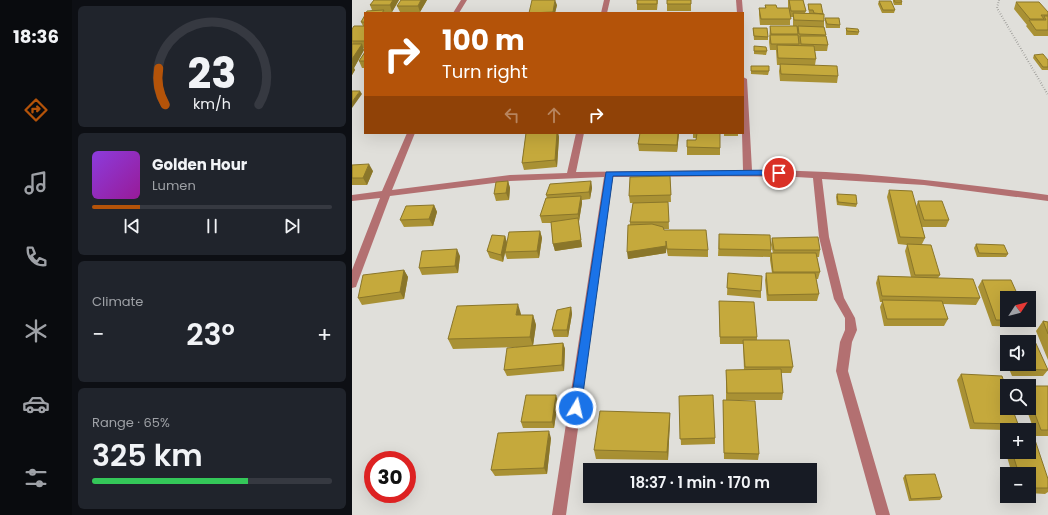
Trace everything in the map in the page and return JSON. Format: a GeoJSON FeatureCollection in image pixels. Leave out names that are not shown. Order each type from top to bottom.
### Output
{"type":"FeatureCollection","features":[{"type":"Feature","properties":{"kind":"street"},"geometry":{"type":"LineString","coordinates":[[457,12],[464,0]]}},
{"type":"Feature","properties":{"kind":"street"},"geometry":{"type":"LineString","coordinates":[[604,12],[607,0]]}},
{"type":"Feature","properties":{"kind":"street"},"geometry":{"type":"LineString","coordinates":[[739,0],[740,12]]}},
{"type":"Feature","properties":{"kind":"street"},"geometry":{"type":"LineString","coordinates":[[744,98],[748,174]]}},
{"type":"Feature","properties":{"kind":"street"},"geometry":{"type":"LineString","coordinates":[[352,284],[399,159],[411,134]]}},
{"type":"Feature","properties":{"kind":"street"},"geometry":{"type":"LineString","coordinates":[[570,175],[580,134]]}},
{"type":"Feature","properties":{"kind":"street"},"geometry":{"type":"LineString","coordinates":[[352,198],[510,178],[609,174],[779,173],[924,182],[1048,198]]}},
{"type":"Feature","properties":{"kind":"street"},"geometry":{"type":"LineString","coordinates":[[559,515],[609,174]]}},
{"type":"Feature","properties":{"kind":"street"},"geometry":{"type":"LineString","coordinates":[[817,176],[824,237],[839,299],[850,318],[851,330],[846,342],[842,372],[883,515]]}},
{"type":"Feature","properties":{"kind":"path"},"geometry":{"type":"LineString","coordinates":[[999,0],[998,8],[1005,23],[1048,95]]}},
{"type":"Feature","properties":{"kind":"building"},"geometry":{"type":"Polygon","coordinates":[[[374,0],[393,0],[390,5],[370,5],[374,0]]]}},
{"type":"Feature","properties":{"kind":"building"},"geometry":{"type":"Polygon","coordinates":[[[401,0],[421,0],[418,6],[397,6],[401,0]]]}},
{"type":"Feature","properties":{"kind":"building"},"geometry":{"type":"Polygon","coordinates":[[[532,0],[555,0],[553,12],[529,12],[532,0]]]}},
{"type":"Feature","properties":{"kind":"building"},"geometry":{"type":"Polygon","coordinates":[[[637,0],[657,0],[657,4],[637,4],[637,0]]]}},
{"type":"Feature","properties":{"kind":"building"},"geometry":{"type":"Polygon","coordinates":[[[667,0],[691,0],[691,4],[667,4],[667,0]]]}},
{"type":"Feature","properties":{"kind":"building"},"geometry":{"type":"Polygon","coordinates":[[[789,0],[803,0],[806,11],[791,11],[789,0]]]}},
{"type":"Feature","properties":{"kind":"building"},"geometry":{"type":"Polygon","coordinates":[[[894,0],[901,0],[902,2],[895,2],[894,0]]]}},
{"type":"Feature","properties":{"kind":"building"},"geometry":{"type":"Polygon","coordinates":[[[879,1],[891,1],[895,10],[883,10],[879,1]]]}},
{"type":"Feature","properties":{"kind":"building"},"geometry":{"type":"Polygon","coordinates":[[[1016,2],[1039,2],[1048,12],[1048,15],[1041,15],[1044,19],[1030,19],[1016,2]]]}},
{"type":"Feature","properties":{"kind":"building"},"geometry":{"type":"Polygon","coordinates":[[[808,4],[821,4],[823,14],[814,13],[813,10],[809,10],[808,4]]]}},
{"type":"Feature","properties":{"kind":"building"},"geometry":{"type":"Polygon","coordinates":[[[765,5],[776,5],[777,8],[789,8],[791,19],[761,19],[759,8],[766,8],[765,5]]]}},
{"type":"Feature","properties":{"kind":"building"},"geometry":{"type":"Polygon","coordinates":[[[384,10],[383,12],[367,11],[384,10]]]}},
{"type":"Feature","properties":{"kind":"building"},"geometry":{"type":"Polygon","coordinates":[[[793,13],[824,14],[824,21],[794,20],[793,13]]]}},
{"type":"Feature","properties":{"kind":"building"},"geometry":{"type":"Polygon","coordinates":[[[1044,16],[1048,16],[1048,30],[1036,30],[1029,20],[1046,20],[1044,16]]]}},
{"type":"Feature","properties":{"kind":"building"},"geometry":{"type":"Polygon","coordinates":[[[825,18],[839,18],[840,25],[827,24],[825,18]]]}},
{"type":"Feature","properties":{"kind":"building"},"geometry":{"type":"Polygon","coordinates":[[[354,26],[364,26],[364,41],[352,41],[352,29],[354,26]]]}},
{"type":"Feature","properties":{"kind":"building"},"geometry":{"type":"Polygon","coordinates":[[[770,26],[797,26],[798,34],[771,34],[770,26]]]}},
{"type":"Feature","properties":{"kind":"building"},"geometry":{"type":"Polygon","coordinates":[[[798,26],[824,27],[826,35],[799,34],[798,26]]]}},
{"type":"Feature","properties":{"kind":"building"},"geometry":{"type":"Polygon","coordinates":[[[753,28],[767,28],[768,37],[754,36],[753,28]]]}},
{"type":"Feature","properties":{"kind":"building"},"geometry":{"type":"Polygon","coordinates":[[[846,28],[858,29],[859,32],[847,31],[846,28]]]}},
{"type":"Feature","properties":{"kind":"building"},"geometry":{"type":"Polygon","coordinates":[[[770,35],[798,35],[799,44],[771,44],[770,35]]]}},
{"type":"Feature","properties":{"kind":"building"},"geometry":{"type":"Polygon","coordinates":[[[800,36],[826,36],[828,45],[801,44],[800,36]]]}},
{"type":"Feature","properties":{"kind":"building"},"geometry":{"type":"Polygon","coordinates":[[[352,44],[362,44],[352,59],[352,44]]]}},
{"type":"Feature","properties":{"kind":"building"},"geometry":{"type":"Polygon","coordinates":[[[777,45],[814,46],[816,59],[778,58],[777,45]]]}},
{"type":"Feature","properties":{"kind":"building"},"geometry":{"type":"Polygon","coordinates":[[[754,46],[766,47],[767,51],[754,51],[754,46]]]}},
{"type":"Feature","properties":{"kind":"building"},"geometry":{"type":"Polygon","coordinates":[[[364,54],[364,61],[359,61],[364,54]]]}},
{"type":"Feature","properties":{"kind":"building"},"geometry":{"type":"Polygon","coordinates":[[[1043,54],[1048,60],[1048,67],[1043,67],[1034,55],[1043,54]]]}},
{"type":"Feature","properties":{"kind":"building"},"geometry":{"type":"Polygon","coordinates":[[[780,64],[837,66],[838,76],[781,74],[780,64]]]}},
{"type":"Feature","properties":{"kind":"building"},"geometry":{"type":"Polygon","coordinates":[[[751,66],[769,66],[769,71],[751,71],[751,66]]]}},
{"type":"Feature","properties":{"kind":"building"},"geometry":{"type":"Polygon","coordinates":[[[352,91],[360,91],[352,102],[352,91]]]}},
{"type":"Feature","properties":{"kind":"building"},"geometry":{"type":"Polygon","coordinates":[[[526,134],[557,134],[555,160],[522,163],[526,134]]]}},
{"type":"Feature","properties":{"kind":"building"},"geometry":{"type":"Polygon","coordinates":[[[640,134],[678,134],[677,145],[638,144],[640,134]]]}},
{"type":"Feature","properties":{"kind":"building"},"geometry":{"type":"Polygon","coordinates":[[[697,134],[720,134],[720,148],[687,147],[687,140],[696,140],[697,134]]]}},
{"type":"Feature","properties":{"kind":"building"},"geometry":{"type":"Polygon","coordinates":[[[369,164],[363,178],[352,178],[352,165],[369,164]]]}},
{"type":"Feature","properties":{"kind":"building"},"geometry":{"type":"Polygon","coordinates":[[[670,176],[671,195],[629,196],[630,177],[670,176]]]}},
{"type":"Feature","properties":{"kind":"building"},"geometry":{"type":"Polygon","coordinates":[[[508,181],[506,193],[494,194],[496,182],[508,181]]]}},
{"type":"Feature","properties":{"kind":"building"},"geometry":{"type":"Polygon","coordinates":[[[591,181],[589,192],[546,195],[550,184],[591,181]]]}},
{"type":"Feature","properties":{"kind":"building"},"geometry":{"type":"Polygon","coordinates":[[[889,190],[912,191],[925,238],[900,237],[889,190]]]}},
{"type":"Feature","properties":{"kind":"building"},"geometry":{"type":"Polygon","coordinates":[[[837,194],[856,195],[857,204],[838,202],[837,194]]]}},
{"type":"Feature","properties":{"kind":"building"},"geometry":{"type":"Polygon","coordinates":[[[581,196],[578,214],[540,216],[546,198],[581,196]]]}},
{"type":"Feature","properties":{"kind":"building"},"geometry":{"type":"Polygon","coordinates":[[[918,201],[942,201],[949,220],[924,220],[918,201]]]}},
{"type":"Feature","properties":{"kind":"building"},"geometry":{"type":"Polygon","coordinates":[[[668,202],[669,222],[630,222],[633,203],[668,202]]]}},
{"type":"Feature","properties":{"kind":"building"},"geometry":{"type":"Polygon","coordinates":[[[434,205],[429,219],[400,220],[406,206],[434,205]]]}},
{"type":"Feature","properties":{"kind":"building"},"geometry":{"type":"Polygon","coordinates":[[[578,218],[581,240],[553,244],[551,222],[578,218]]]}},
{"type":"Feature","properties":{"kind":"building"},"geometry":{"type":"Polygon","coordinates":[[[652,224],[663,227],[664,230],[706,230],[708,250],[667,249],[666,241],[666,246],[627,252],[628,225],[652,224]]]}},
{"type":"Feature","properties":{"kind":"building"},"geometry":{"type":"Polygon","coordinates":[[[540,231],[537,251],[505,252],[509,232],[540,231]]]}},
{"type":"Feature","properties":{"kind":"building"},"geometry":{"type":"Polygon","coordinates":[[[719,234],[770,235],[771,250],[719,249],[719,234]]]}},
{"type":"Feature","properties":{"kind":"building"},"geometry":{"type":"Polygon","coordinates":[[[492,235],[505,236],[501,255],[487,251],[492,235]]]}},
{"type":"Feature","properties":{"kind":"building"},"geometry":{"type":"Polygon","coordinates":[[[818,237],[820,250],[774,250],[772,238],[818,237]]]}},
{"type":"Feature","properties":{"kind":"building"},"geometry":{"type":"Polygon","coordinates":[[[907,244],[931,245],[940,275],[915,275],[907,244]]]}},
{"type":"Feature","properties":{"kind":"building"},"geometry":{"type":"Polygon","coordinates":[[[976,244],[1004,245],[1008,254],[979,253],[976,244]]]}},
{"type":"Feature","properties":{"kind":"building"},"geometry":{"type":"Polygon","coordinates":[[[457,249],[455,266],[419,268],[422,251],[457,249]]]}},
{"type":"Feature","properties":{"kind":"building"},"geometry":{"type":"Polygon","coordinates":[[[771,253],[816,253],[820,272],[773,272],[771,253]]]}},
{"type":"Feature","properties":{"kind":"building"},"geometry":{"type":"Polygon","coordinates":[[[404,270],[400,292],[358,298],[363,275],[404,270]]]}},
{"type":"Feature","properties":{"kind":"building"},"geometry":{"type":"Polygon","coordinates":[[[728,273],[762,276],[761,291],[727,288],[728,273]]]}},
{"type":"Feature","properties":{"kind":"building"},"geometry":{"type":"Polygon","coordinates":[[[766,273],[815,273],[819,294],[768,295],[766,273]]]}},
{"type":"Feature","properties":{"kind":"building"},"geometry":{"type":"Polygon","coordinates":[[[878,276],[973,279],[980,298],[882,296],[878,276]]]}},
{"type":"Feature","properties":{"kind":"building"},"geometry":{"type":"Polygon","coordinates":[[[982,280],[1011,280],[1016,291],[1000,291],[1000,320],[996,320],[982,280]]]}},
{"type":"Feature","properties":{"kind":"building"},"geometry":{"type":"Polygon","coordinates":[[[882,300],[942,301],[948,319],[887,319],[882,300]]]}},
{"type":"Feature","properties":{"kind":"building"},"geometry":{"type":"Polygon","coordinates":[[[719,301],[754,302],[757,337],[720,337],[719,301]]]}},
{"type":"Feature","properties":{"kind":"building"},"geometry":{"type":"Polygon","coordinates":[[[518,304],[516,315],[533,315],[530,337],[448,339],[457,306],[518,304]]]}},
{"type":"Feature","properties":{"kind":"building"},"geometry":{"type":"Polygon","coordinates":[[[571,307],[567,330],[552,330],[557,310],[571,307]]]}},
{"type":"Feature","properties":{"kind":"building"},"geometry":{"type":"Polygon","coordinates":[[[1043,321],[1048,322],[1048,334],[1043,321]]]}},
{"type":"Feature","properties":{"kind":"building"},"geometry":{"type":"Polygon","coordinates":[[[743,340],[789,340],[793,367],[745,367],[743,340]]]}},
{"type":"Feature","properties":{"kind":"building"},"geometry":{"type":"Polygon","coordinates":[[[563,343],[562,365],[504,370],[507,348],[563,343]]]}},
{"type":"Feature","properties":{"kind":"building"},"geometry":{"type":"Polygon","coordinates":[[[1036,344],[1048,370],[1036,370],[1036,344]]]}},
{"type":"Feature","properties":{"kind":"building"},"geometry":{"type":"Polygon","coordinates":[[[781,369],[783,393],[727,393],[726,370],[781,369]]]}},
{"type":"Feature","properties":{"kind":"building"},"geometry":{"type":"Polygon","coordinates":[[[961,374],[1002,376],[1003,379],[1000,379],[1000,415],[1015,415],[1018,423],[974,423],[961,374]]]}},
{"type":"Feature","properties":{"kind":"building"},"geometry":{"type":"Polygon","coordinates":[[[1036,386],[1048,386],[1048,430],[1041,430],[1035,415],[1036,386]]]}},
{"type":"Feature","properties":{"kind":"building"},"geometry":{"type":"Polygon","coordinates":[[[526,395],[556,395],[552,422],[521,422],[526,395]]]}},
{"type":"Feature","properties":{"kind":"building"},"geometry":{"type":"Polygon","coordinates":[[[713,395],[715,438],[680,439],[679,396],[713,395]]]}},
{"type":"Feature","properties":{"kind":"building"},"geometry":{"type":"Polygon","coordinates":[[[723,400],[755,401],[759,454],[724,453],[723,400]]]}},
{"type":"Feature","properties":{"kind":"building"},"geometry":{"type":"Polygon","coordinates":[[[600,411],[670,413],[667,452],[594,450],[600,411]]]}},
{"type":"Feature","properties":{"kind":"building"},"geometry":{"type":"Polygon","coordinates":[[[549,431],[544,468],[491,470],[498,433],[549,431]]]}},
{"type":"Feature","properties":{"kind":"building"},"geometry":{"type":"Polygon","coordinates":[[[1036,443],[1048,479],[1048,488],[1036,488],[1036,467],[1017,467],[1014,459],[1036,459],[1036,443]]]}},
{"type":"Feature","properties":{"kind":"building"},"geometry":{"type":"Polygon","coordinates":[[[935,474],[942,497],[911,499],[905,475],[935,474]]]}},
{"type":"Feature","properties":{"kind":"route"},"geometry":{"type":"LineString","coordinates":[[576,408],[609,174],[779,173]]}}]}
